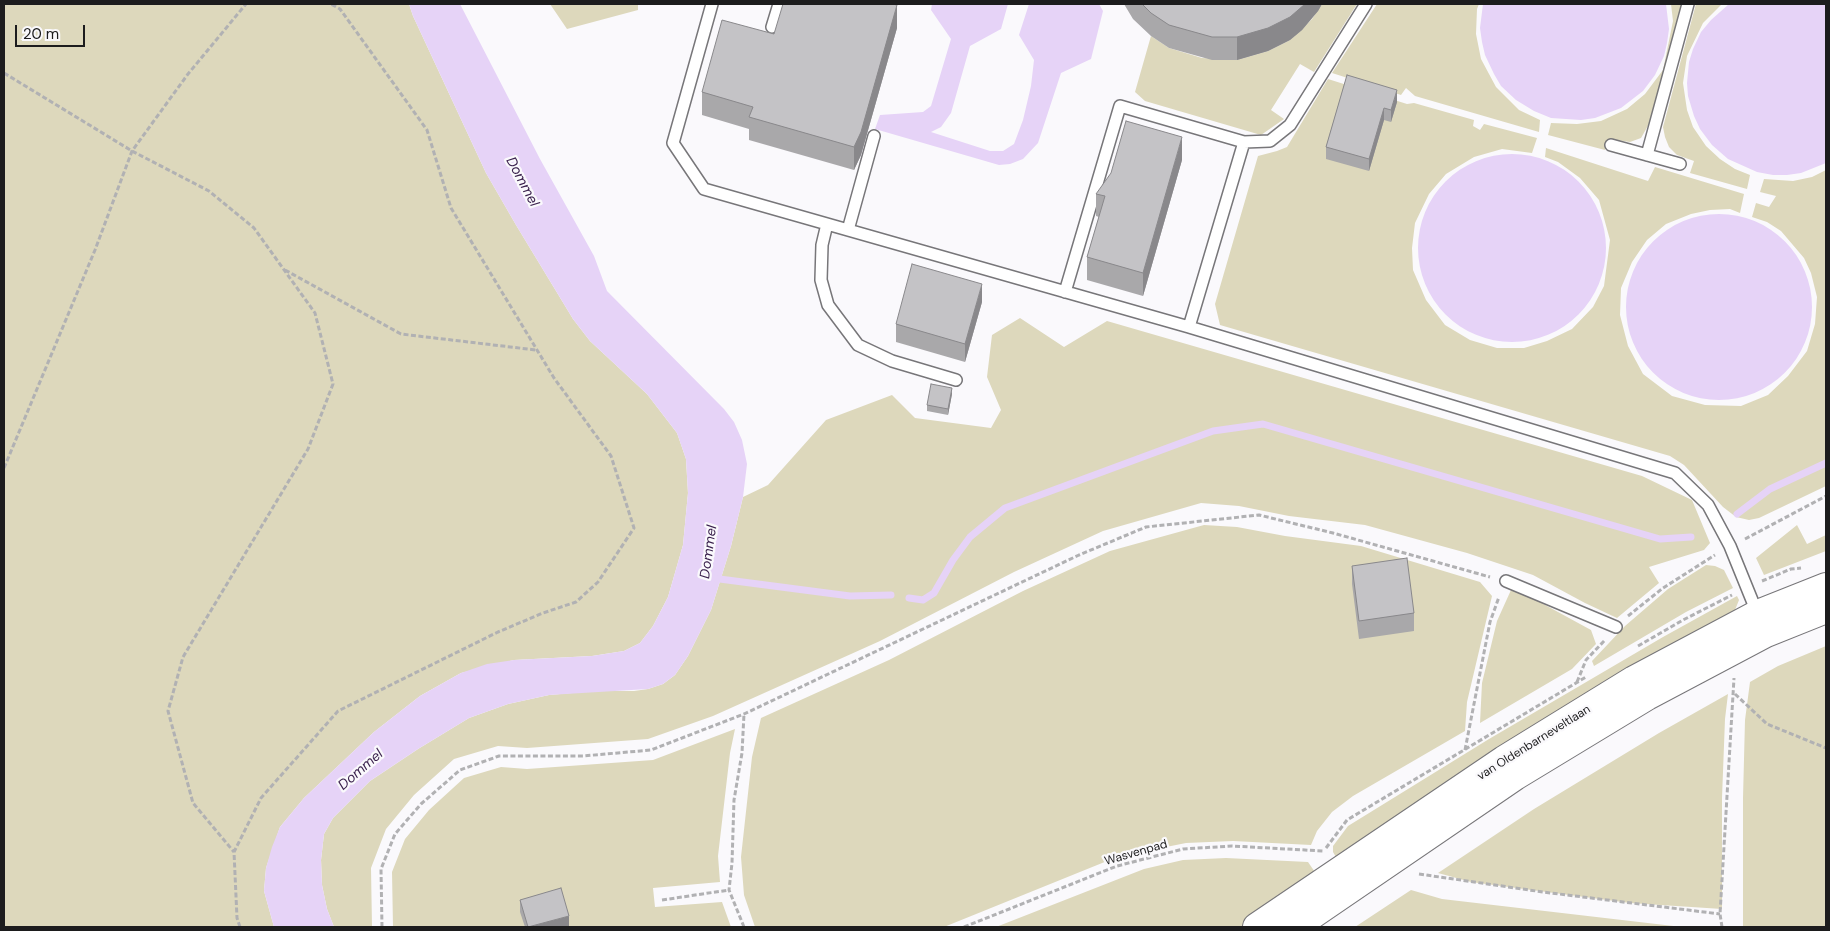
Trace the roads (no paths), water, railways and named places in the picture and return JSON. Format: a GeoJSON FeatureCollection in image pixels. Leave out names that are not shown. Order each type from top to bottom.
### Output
{"type":"FeatureCollection","features":[{"type":"Feature","properties":{"kind":"main road","name":"van Oldenbarneveltlaan"},"geometry":{"type":"LineString","coordinates":[[1294,927],[1515,776],[1647,696],[1762,623],[1826,587]]}},
{"type":"Feature","properties":{"kind":"main road","name":"van Oldenbarneveltlaan"},"geometry":{"type":"LineString","coordinates":[[1257,927],[1504,760],[1634,680],[1762,623],[1826,609]]}},
{"type":"Feature","properties":{"kind":"lane"},"geometry":{"type":"LineString","coordinates":[[712,4],[673,143],[704,189],[1189,327],[1675,473],[1708,505],[1730,546],[1762,623]]}},
{"type":"Feature","properties":{"kind":"lane"},"geometry":{"type":"LineString","coordinates":[[772,27],[779,4]]}},
{"type":"Feature","properties":{"kind":"lane"},"geometry":{"type":"LineString","coordinates":[[1065,292],[1120,106],[1244,142],[1270,141],[1290,125],[1366,4]]}},
{"type":"Feature","properties":{"kind":"lane"},"geometry":{"type":"LineString","coordinates":[[1648,155],[1688,4]]}},
{"type":"Feature","properties":{"kind":"lane"},"geometry":{"type":"LineString","coordinates":[[848,230],[874,136]]}},
{"type":"Feature","properties":{"kind":"lane"},"geometry":{"type":"LineString","coordinates":[[1189,327],[1244,142]]}},
{"type":"Feature","properties":{"kind":"lane"},"geometry":{"type":"LineString","coordinates":[[1611,145],[1680,164]]}},
{"type":"Feature","properties":{"kind":"lane"},"geometry":{"type":"LineString","coordinates":[[827,224],[822,245],[821,280],[828,305],[858,345],[892,361],[956,380]]}},
{"type":"Feature","properties":{"kind":"lane"},"geometry":{"type":"LineString","coordinates":[[1506,581],[1616,628]]}},
{"type":"Feature","properties":{"kind":"water","name":"Dommel"},"geometry":{"type":"Polygon","coordinates":[[[409,4],[460,4],[540,159],[594,256],[607,291],[724,409],[734,422],[742,440],[747,464],[743,497],[731,546],[711,610],[688,656],[675,675],[663,684],[648,689],[549,695],[508,704],[469,718],[418,749],[370,781],[333,818],[324,834],[321,860],[322,885],[327,909],[334,927],[274,927],[264,891],[266,868],[280,827],[304,798],[374,732],[420,696],[461,673],[487,664],[514,660],[592,656],[624,651],[640,643],[653,626],[668,597],[683,545],[688,493],[686,459],[677,433],[647,394],[590,341],[573,319],[486,173],[409,4]]]}},
{"type":"Feature","properties":{"kind":"water"},"geometry":{"type":"Polygon","coordinates":[[[932,4],[1008,4],[1001,29],[970,46],[951,113],[941,127],[931,132],[990,151],[1003,151],[1014,144],[1023,120],[1031,86],[1034,60],[1019,35],[1029,4],[1099,4],[1103,11],[1091,59],[1061,73],[1038,143],[1023,159],[1010,164],[999,165],[875,129],[880,115],[923,112],[931,106],[951,39],[931,10],[932,4]]]}},
{"type":"Feature","properties":{"kind":"water"},"geometry":{"type":"Polygon","coordinates":[[[1483,4],[1666,4],[1669,29],[1664,56],[1655,75],[1643,91],[1621,108],[1595,118],[1581,120],[1551,118],[1534,111],[1516,100],[1501,86],[1485,55],[1482,42],[1480,28],[1483,4]]]}},
{"type":"Feature","properties":{"kind":"water"},"geometry":{"type":"Polygon","coordinates":[[[1729,4],[1826,4],[1826,163],[1801,173],[1787,175],[1757,172],[1728,159],[1712,145],[1700,129],[1688,96],[1689,62],[1701,32],[1729,4]]]}},
{"type":"Feature","properties":{"kind":"water"},"geometry":{"type":"Polygon","coordinates":[[[1503,154],[1521,154],[1539,158],[1556,165],[1572,175],[1585,188],[1599,212],[1606,239],[1606,257],[1599,284],[1585,308],[1572,321],[1556,331],[1539,338],[1521,342],[1503,342],[1485,338],[1468,331],[1452,321],[1439,308],[1429,292],[1422,275],[1418,257],[1418,239],[1422,221],[1429,204],[1439,188],[1452,175],[1468,165],[1485,158],[1503,154]]]}},
{"type":"Feature","properties":{"kind":"water"},"geometry":{"type":"Polygon","coordinates":[[[1710,214],[1728,214],[1755,221],[1785,241],[1805,271],[1812,298],[1812,316],[1805,343],[1785,373],[1755,393],[1728,400],[1710,400],[1692,396],[1675,389],[1660,379],[1647,366],[1637,351],[1630,334],[1626,316],[1626,298],[1630,280],[1637,263],[1647,248],[1660,235],[1675,225],[1692,218],[1710,214]]]}},
{"type":"Feature","properties":{"kind":"waterway"},"geometry":{"type":"LineString","coordinates":[[909,598],[923,600],[934,593],[953,560],[970,537],[1005,508],[1213,431],[1263,424],[1660,539],[1691,537]]}},
{"type":"Feature","properties":{"kind":"waterway"},"geometry":{"type":"LineString","coordinates":[[1737,514],[1770,489],[1826,463]]}},
{"type":"Feature","properties":{"kind":"waterway","name":"Dommel"},"geometry":{"type":"LineString","coordinates":[[712,578],[850,596],[891,595]]}}]}
